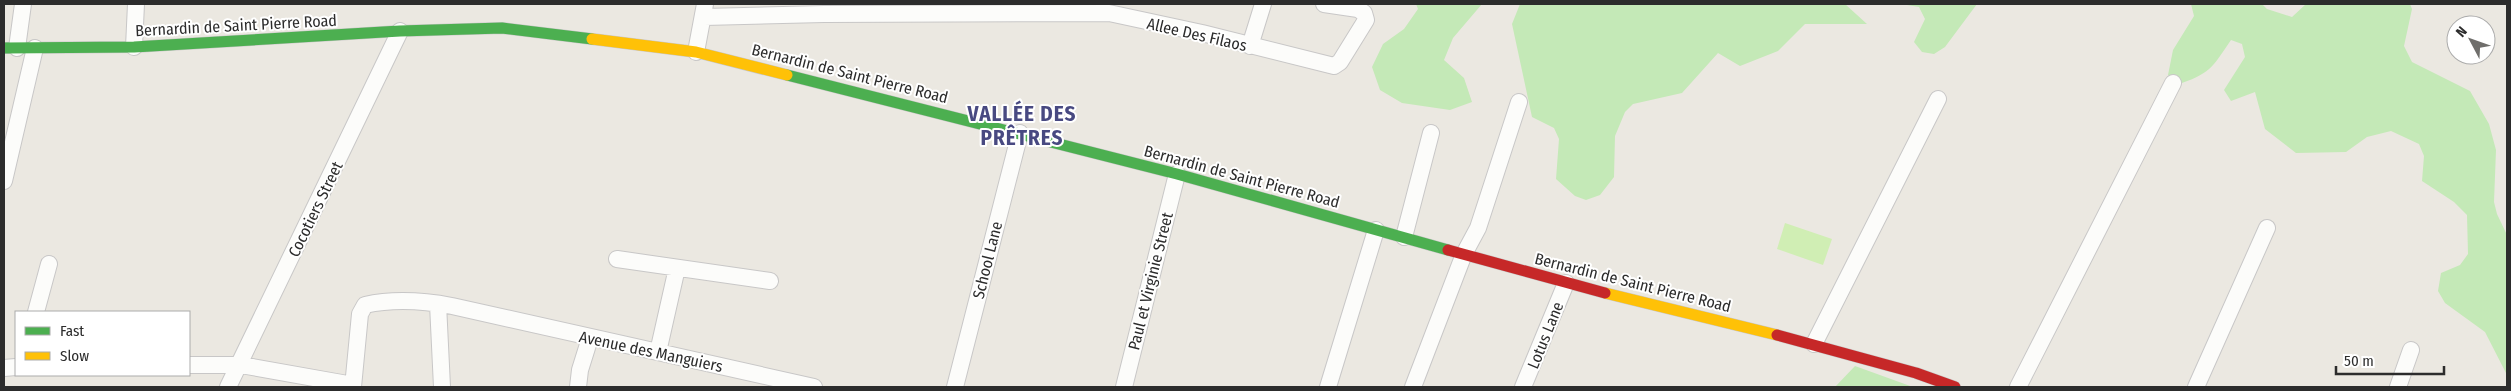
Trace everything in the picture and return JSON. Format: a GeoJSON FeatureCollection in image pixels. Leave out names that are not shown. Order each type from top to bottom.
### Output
{"type":"FeatureCollection","features":[{"type":"Feature","properties":{"kind":"main road","name":"Bernardin de Saint Pierre Road"},"geometry":{"type":"LineString","coordinates":[[10,48],[134,48],[400,31],[502,28],[696,52],[1177,174],[1566,282],[1814,344],[1916,373],[1955,387]]}},
{"type":"Feature","properties":{"kind":"street"},"geometry":{"type":"LineString","coordinates":[[10,48],[23,4]]}},
{"type":"Feature","properties":{"kind":"street"},"geometry":{"type":"LineString","coordinates":[[134,48],[136,4]]}},
{"type":"Feature","properties":{"kind":"street"},"geometry":{"type":"LineString","coordinates":[[1250,46],[1262,4]]}},
{"type":"Feature","properties":{"kind":"street","name":"Allee Des Filaos"},"geometry":{"type":"LineString","coordinates":[[705,10],[824,9],[1109,13],[1250,46],[1329,67],[1340,62],[1366,20],[1364,13],[1358,9],[1324,4]]}},
{"type":"Feature","properties":{"kind":"street"},"geometry":{"type":"LineString","coordinates":[[696,52],[705,10]]}},
{"type":"Feature","properties":{"kind":"street","name":"Cocotiers Street"},"geometry":{"type":"LineString","coordinates":[[228,387],[241,365],[400,31]]}},
{"type":"Feature","properties":{"kind":"street"},"geometry":{"type":"LineString","coordinates":[[4,181],[35,48]]}},
{"type":"Feature","properties":{"kind":"street"},"geometry":{"type":"LineString","coordinates":[[2018,387],[2172,83]]}},
{"type":"Feature","properties":{"kind":"street"},"geometry":{"type":"LineString","coordinates":[[1814,344],[1938,99]]}},
{"type":"Feature","properties":{"kind":"street"},"geometry":{"type":"LineString","coordinates":[[1414,387],[1464,254],[1478,228],[1519,102]]}},
{"type":"Feature","properties":{"kind":"street","name":"School Lane"},"geometry":{"type":"LineString","coordinates":[[955,387],[1020,133]]}},
{"type":"Feature","properties":{"kind":"street"},"geometry":{"type":"LineString","coordinates":[[1404,238],[1432,133]]}},
{"type":"Feature","properties":{"kind":"street","name":"Paul et Virginie Street"},"geometry":{"type":"LineString","coordinates":[[1124,387],[1177,174]]}},
{"type":"Feature","properties":{"kind":"street"},"geometry":{"type":"LineString","coordinates":[[2196,387],[2268,228]]}},
{"type":"Feature","properties":{"kind":"street"},"geometry":{"type":"LineString","coordinates":[[1328,387],[1376,230]]}},
{"type":"Feature","properties":{"kind":"street"},"geometry":{"type":"LineString","coordinates":[[617,259],[770,281]]}},
{"type":"Feature","properties":{"kind":"street"},"geometry":{"type":"LineString","coordinates":[[36,311],[49,264]]}},
{"type":"Feature","properties":{"kind":"street"},"geometry":{"type":"LineString","coordinates":[[658,352],[677,268]]}},
{"type":"Feature","properties":{"kind":"street","name":"Lotus Lane"},"geometry":{"type":"LineString","coordinates":[[1523,387],[1566,282]]}},
{"type":"Feature","properties":{"kind":"street","name":"Avenue des Manguiers"},"geometry":{"type":"LineString","coordinates":[[353,386],[360,314],[365,305],[376,302],[445,305],[814,387]]}},
{"type":"Feature","properties":{"kind":"street"},"geometry":{"type":"LineString","coordinates":[[442,387],[445,305]]}},
{"type":"Feature","properties":{"kind":"street"},"geometry":{"type":"LineString","coordinates":[[578,387],[580,370],[590,338]]}},
{"type":"Feature","properties":{"kind":"street"},"geometry":{"type":"LineString","coordinates":[[2398,387],[2411,350]]}},
{"type":"Feature","properties":{"kind":"street"},"geometry":{"type":"LineString","coordinates":[[190,365],[241,365],[318,383],[353,386]]}},
{"type":"Feature","properties":{"kind":"green space"},"geometry":{"type":"Polygon","coordinates":[[[1416,4],[1482,4],[1453,38],[1444,60],[1464,78],[1472,102],[1450,110],[1402,103],[1380,90],[1372,67],[1383,44],[1404,29],[1418,9],[1416,4]]]}},
{"type":"Feature","properties":{"kind":"green space"},"geometry":{"type":"Polygon","coordinates":[[[1520,4],[1845,4],[1867,24],[1805,24],[1778,51],[1740,66],[1718,53],[1682,93],[1633,104],[1625,112],[1615,136],[1614,177],[1600,195],[1586,200],[1575,196],[1556,179],[1559,139],[1554,128],[1532,117],[1512,24],[1520,4]]]}},
{"type":"Feature","properties":{"kind":"green space"},"geometry":{"type":"Polygon","coordinates":[[[1901,4],[1977,4],[1945,47],[1934,54],[1922,52],[1914,42],[1925,19],[1919,7],[1901,4]]]}},
{"type":"Feature","properties":{"kind":"green space"},"geometry":{"type":"Polygon","coordinates":[[[2191,4],[2262,4],[2267,9],[2292,17],[2306,4],[2410,4],[2412,9],[2404,46],[2412,62],[2470,91],[2489,124],[2496,150],[2494,202],[2497,214],[2507,235],[2507,375],[2485,332],[2445,303],[2438,291],[2441,273],[2460,265],[2468,254],[2467,215],[2454,202],[2422,181],[2424,156],[2419,144],[2391,131],[2367,137],[2346,152],[2296,153],[2265,129],[2255,92],[2231,101],[2224,90],[2245,57],[2242,44],[2231,40],[2209,69],[2196,77],[2176,85],[2168,75],[2173,50],[2194,16],[2191,4]]]}},
{"type":"Feature","properties":{"kind":"green space"},"geometry":{"type":"Polygon","coordinates":[[[1785,223],[1832,239],[1823,265],[1777,249],[1785,223]]]}},
{"type":"Feature","properties":{"kind":"green space"},"geometry":{"type":"Polygon","coordinates":[[[1855,366],[1913,387],[1835,387],[1855,366]]]}},
{"type":"Feature","properties":{"kind":"traffic: fast"},"geometry":{"type":"LineString","coordinates":[[4,48],[134,47],[400,31],[502,28],[592,39]]}},
{"type":"Feature","properties":{"kind":"traffic: fast"},"geometry":{"type":"LineString","coordinates":[[787,75],[1177,174],[1448,250]]}},
{"type":"Feature","properties":{"kind":"traffic: slow"},"geometry":{"type":"LineString","coordinates":[[592,39],[696,52],[787,75]]}},
{"type":"Feature","properties":{"kind":"traffic: slow"},"geometry":{"type":"LineString","coordinates":[[1605,293],[1777,335]]}},
{"type":"Feature","properties":{"kind":"traffic: jam"},"geometry":{"type":"LineString","coordinates":[[1448,250],[1605,293]]}},
{"type":"Feature","properties":{"kind":"traffic: jam"},"geometry":{"type":"LineString","coordinates":[[1777,335],[1916,373],[1955,387]]}},
{"type":"Feature","properties":{"kind":"district","name":"VALLÉE DES PRÊTRES"},"geometry":{"type":"Point","coordinates":[1022,126]}}]}
